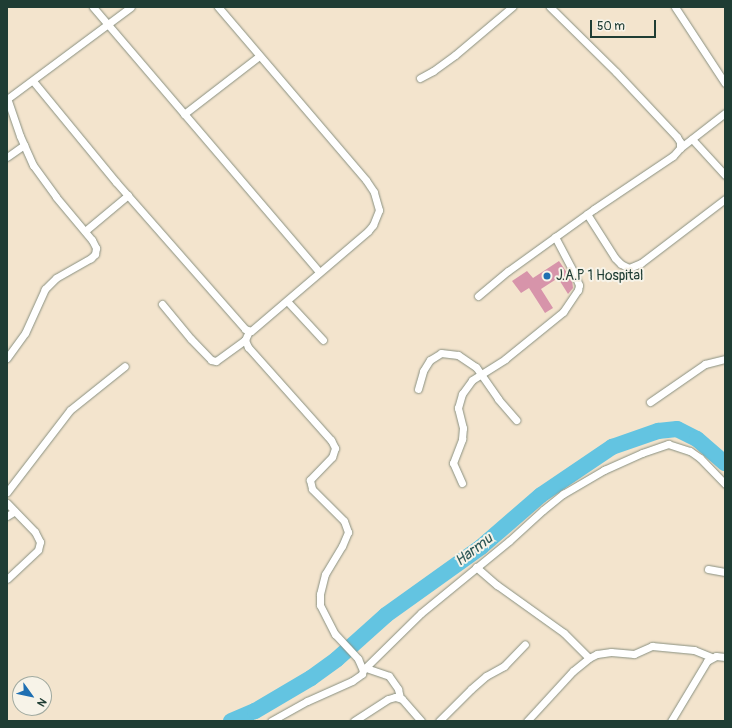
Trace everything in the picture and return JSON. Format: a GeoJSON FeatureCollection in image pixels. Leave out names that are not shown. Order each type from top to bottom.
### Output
{"type":"FeatureCollection","features":[{"type":"Feature","properties":{"kind":"street"},"geometry":{"type":"LineString","coordinates":[[93,7],[319,272]]}},
{"type":"Feature","properties":{"kind":"street"},"geometry":{"type":"LineString","coordinates":[[7,358],[25,333],[40,298],[51,282],[95,254],[96,248],[85,231],[41,176],[24,145],[7,99],[34,81],[131,7]]}},
{"type":"Feature","properties":{"kind":"street"},"geometry":{"type":"LineString","coordinates":[[162,304],[211,360],[216,361],[244,340],[249,331],[255,329],[373,226],[379,210],[371,186],[218,7]]}},
{"type":"Feature","properties":{"kind":"street"},"geometry":{"type":"LineString","coordinates":[[420,78],[434,71],[455,55],[512,7]]}},
{"type":"Feature","properties":{"kind":"street"},"geometry":{"type":"LineString","coordinates":[[550,7],[616,72],[677,137],[680,142],[680,148]]}},
{"type":"Feature","properties":{"kind":"street"},"geometry":{"type":"LineString","coordinates":[[685,7],[677,10],[725,83]]}},
{"type":"Feature","properties":{"kind":"street"},"geometry":{"type":"LineString","coordinates":[[184,114],[259,56]]}},
{"type":"Feature","properties":{"kind":"street"},"geometry":{"type":"LineString","coordinates":[[719,74],[725,68]]}},
{"type":"Feature","properties":{"kind":"street"},"geometry":{"type":"LineString","coordinates":[[34,81],[128,195],[249,331]]}},
{"type":"Feature","properties":{"kind":"street"},"geometry":{"type":"LineString","coordinates":[[478,296],[508,271],[587,214],[669,160],[680,148],[725,113]]}},
{"type":"Feature","properties":{"kind":"street"},"geometry":{"type":"LineString","coordinates":[[692,139],[725,175]]}},
{"type":"Feature","properties":{"kind":"street"},"geometry":{"type":"LineString","coordinates":[[7,157],[24,145]]}},
{"type":"Feature","properties":{"kind":"street"},"geometry":{"type":"LineString","coordinates":[[85,231],[128,195]]}},
{"type":"Feature","properties":{"kind":"street"},"geometry":{"type":"LineString","coordinates":[[587,214],[615,258],[621,264],[629,268],[641,263],[725,199]]}},
{"type":"Feature","properties":{"kind":"street"},"geometry":{"type":"LineString","coordinates":[[462,484],[452,463],[460,446],[463,433],[458,408],[459,402],[472,380],[504,359],[563,312],[577,293],[579,285],[578,280],[555,237]]}},
{"type":"Feature","properties":{"kind":"street"},"geometry":{"type":"LineString","coordinates":[[287,301],[323,340]]}},
{"type":"Feature","properties":{"kind":"street"},"geometry":{"type":"LineString","coordinates":[[244,340],[248,347],[331,440],[335,448],[332,457],[313,475],[310,485],[344,521],[348,532],[342,546],[325,574],[320,594],[320,605],[336,634],[364,669],[389,676],[398,689],[400,698],[420,721]]}},
{"type":"Feature","properties":{"kind":"street"},"geometry":{"type":"LineString","coordinates":[[418,389],[426,365],[441,354],[451,353],[464,358],[482,374],[498,399],[516,420]]}},
{"type":"Feature","properties":{"kind":"street"},"geometry":{"type":"LineString","coordinates":[[650,402],[705,364],[725,359]]}},
{"type":"Feature","properties":{"kind":"street"},"geometry":{"type":"LineString","coordinates":[[7,492],[70,410],[126,366]]}},
{"type":"Feature","properties":{"kind":"street"},"geometry":{"type":"LineString","coordinates":[[271,721],[307,701],[352,681],[362,674],[364,669],[411,622],[563,494],[610,467],[659,446],[668,444],[690,450],[700,458],[725,484]]}},
{"type":"Feature","properties":{"kind":"street"},"geometry":{"type":"LineString","coordinates":[[7,503],[35,532],[40,542],[38,550],[7,579]]}},
{"type":"Feature","properties":{"kind":"street"},"geometry":{"type":"LineString","coordinates":[[7,516],[14,511]]}},
{"type":"Feature","properties":{"kind":"street"},"geometry":{"type":"LineString","coordinates":[[476,567],[503,589],[564,633],[589,658]]}},
{"type":"Feature","properties":{"kind":"street"},"geometry":{"type":"LineString","coordinates":[[708,569],[725,572]]}},
{"type":"Feature","properties":{"kind":"street"},"geometry":{"type":"LineString","coordinates":[[439,721],[471,689],[486,676],[504,666],[525,644]]}},
{"type":"Feature","properties":{"kind":"street"},"geometry":{"type":"LineString","coordinates":[[527,721],[573,671],[589,658],[604,652],[634,654],[652,646],[694,650],[711,657],[725,657]]}},
{"type":"Feature","properties":{"kind":"street"},"geometry":{"type":"LineString","coordinates":[[671,721],[703,666],[711,657]]}},
{"type":"Feature","properties":{"kind":"street"},"geometry":{"type":"LineString","coordinates":[[354,721],[388,699],[395,697],[400,698]]}},
{"type":"Feature","properties":{"kind":"building"},"geometry":{"type":"Polygon","coordinates":[[[559,261],[572,280],[573,288],[568,294],[558,278],[541,289],[553,308],[545,313],[529,288],[521,293],[512,281],[527,271],[533,278],[559,261]]]}},
{"type":"Feature","properties":{"kind":"waterway","name":"Harmu"},"geometry":{"type":"LineString","coordinates":[[231,721],[255,711],[311,678],[337,659],[386,615],[481,547],[541,495],[612,447],[658,431],[677,429],[697,439],[725,463]]}},
{"type":"Feature","properties":{"kind":"place","name":"J.A.P 1 Hospital"},"geometry":{"type":"Point","coordinates":[547,276]}}]}
